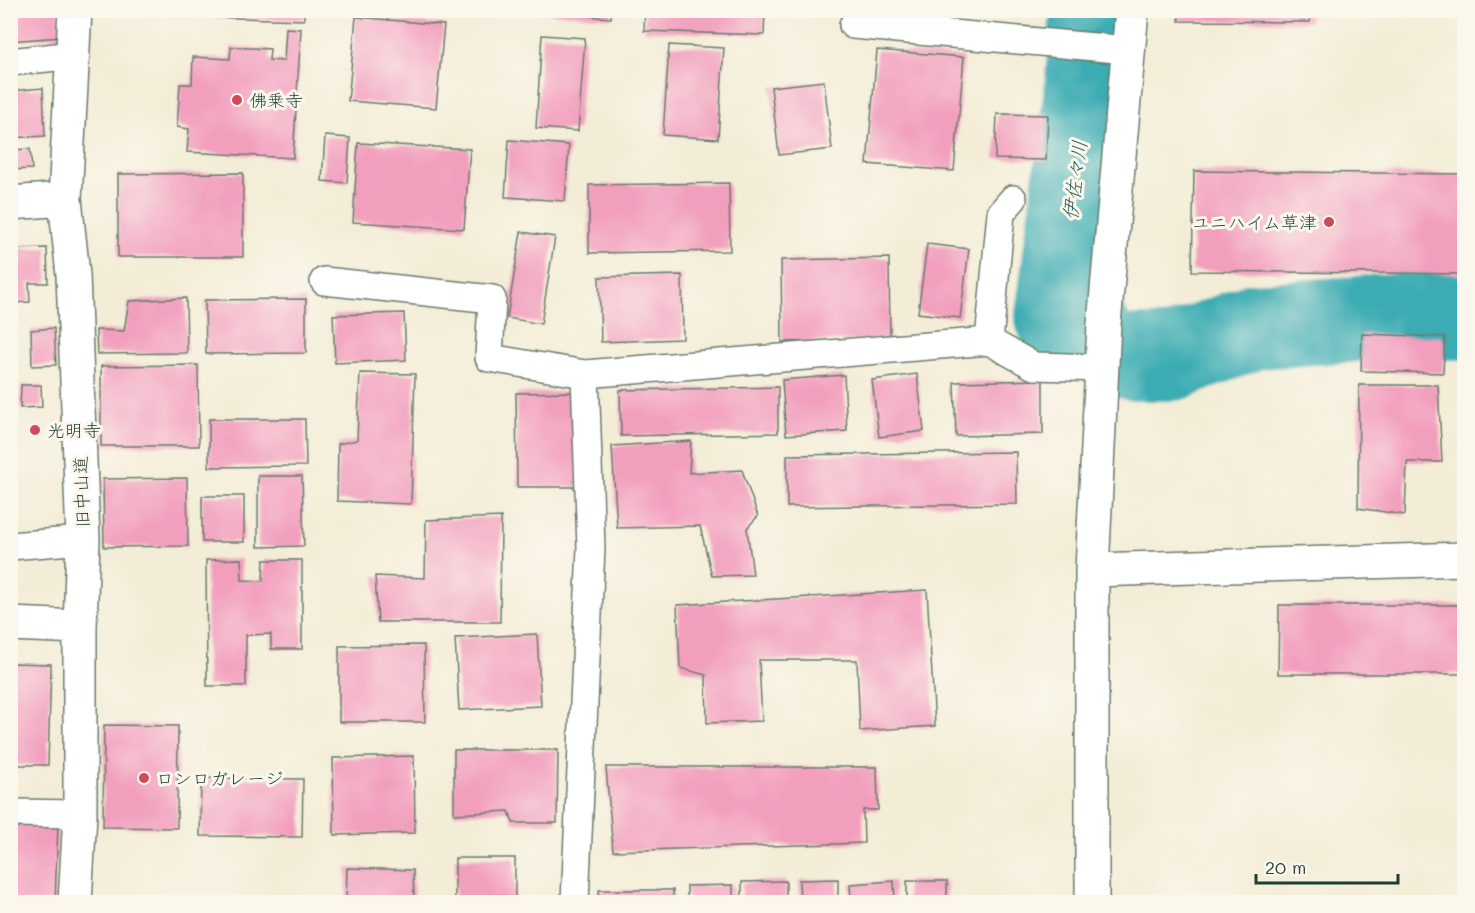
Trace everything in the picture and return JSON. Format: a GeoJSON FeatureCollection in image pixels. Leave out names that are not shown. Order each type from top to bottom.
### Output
{"type":"FeatureCollection","features":[{"type":"Feature","properties":{"kind":"street","name":"旧中山道"},"geometry":{"type":"LineString","coordinates":[[75,10],[65,199],[73,275],[83,540],[80,627],[80,814],[75,903]]}},
{"type":"Feature","properties":{"kind":"street"},"geometry":{"type":"LineString","coordinates":[[1092,903],[1092,570],[1104,324],[1132,10]]}},
{"type":"Feature","properties":{"kind":"street"},"geometry":{"type":"LineString","coordinates":[[10,203],[65,199]]}},
{"type":"Feature","properties":{"kind":"street"},"geometry":{"type":"LineString","coordinates":[[1092,570],[1464,559]]}},
{"type":"Feature","properties":{"kind":"street"},"geometry":{"type":"LineString","coordinates":[[10,624],[80,627]]}},
{"type":"Feature","properties":{"kind":"lane"},"geometry":{"type":"LineString","coordinates":[[853,25],[1128,50]]}},
{"type":"Feature","properties":{"kind":"lane"},"geometry":{"type":"LineString","coordinates":[[10,62],[74,55]]}},
{"type":"Feature","properties":{"kind":"lane"},"geometry":{"type":"LineString","coordinates":[[989,341],[1001,213],[1013,199]]}},
{"type":"Feature","properties":{"kind":"lane"},"geometry":{"type":"LineString","coordinates":[[324,281],[492,299],[489,358],[585,374],[989,341],[1034,366],[1103,368]]}},
{"type":"Feature","properties":{"kind":"lane"},"geometry":{"type":"LineString","coordinates":[[575,903],[591,548],[585,374]]}},
{"type":"Feature","properties":{"kind":"lane"},"geometry":{"type":"LineString","coordinates":[[10,546],[83,540]]}},
{"type":"Feature","properties":{"kind":"lane"},"geometry":{"type":"LineString","coordinates":[[10,813],[80,814]]}},
{"type":"Feature","properties":{"kind":"building"},"geometry":{"type":"Polygon","coordinates":[[[10,10],[59,10],[61,37],[10,41],[10,10]]]}},
{"type":"Feature","properties":{"kind":"building"},"geometry":{"type":"Polygon","coordinates":[[[171,10],[304,10],[304,20],[171,16],[171,10]]]}},
{"type":"Feature","properties":{"kind":"building"},"geometry":{"type":"Polygon","coordinates":[[[536,10],[612,10],[611,18],[536,12],[536,10]]]}},
{"type":"Feature","properties":{"kind":"building"},"geometry":{"type":"Polygon","coordinates":[[[645,10],[765,10],[764,35],[644,31],[645,10]]]}},
{"type":"Feature","properties":{"kind":"building"},"geometry":{"type":"Polygon","coordinates":[[[1179,10],[1310,10],[1310,22],[1179,21],[1179,10]]]}},
{"type":"Feature","properties":{"kind":"building"},"geometry":{"type":"Polygon","coordinates":[[[1340,10],[1399,10],[1399,16],[1340,12],[1340,10]]]}},
{"type":"Feature","properties":{"kind":"building"},"geometry":{"type":"Polygon","coordinates":[[[356,17],[444,25],[436,108],[348,101],[356,17]]]}},
{"type":"Feature","properties":{"kind":"building"},"geometry":{"type":"Polygon","coordinates":[[[286,28],[301,29],[293,158],[187,152],[189,129],[177,127],[180,84],[192,84],[193,57],[230,59],[231,47],[270,49],[269,60],[284,61],[286,28]]]}},
{"type":"Feature","properties":{"kind":"building"},"geometry":{"type":"Polygon","coordinates":[[[542,35],[585,38],[578,131],[536,128],[542,35]]]}},
{"type":"Feature","properties":{"kind":"building"},"geometry":{"type":"Polygon","coordinates":[[[669,45],[724,48],[718,139],[663,135],[669,45]]]}},
{"type":"Feature","properties":{"kind":"building"},"geometry":{"type":"Polygon","coordinates":[[[877,50],[964,57],[954,171],[867,164],[877,50]]]}},
{"type":"Feature","properties":{"kind":"building"},"geometry":{"type":"Polygon","coordinates":[[[824,81],[832,149],[779,155],[771,87],[824,81]]]}},
{"type":"Feature","properties":{"kind":"building"},"geometry":{"type":"Polygon","coordinates":[[[43,88],[45,136],[10,138],[10,91],[43,88]]]}},
{"type":"Feature","properties":{"kind":"building"},"geometry":{"type":"Polygon","coordinates":[[[997,114],[1048,115],[1046,160],[995,159],[997,114]]]}},
{"type":"Feature","properties":{"kind":"building"},"geometry":{"type":"Polygon","coordinates":[[[325,136],[350,138],[347,183],[322,181],[325,136]]]}},
{"type":"Feature","properties":{"kind":"building"},"geometry":{"type":"Polygon","coordinates":[[[509,140],[569,145],[565,201],[505,197],[509,140]]]}},
{"type":"Feature","properties":{"kind":"building"},"geometry":{"type":"Polygon","coordinates":[[[358,143],[470,149],[464,229],[353,222],[358,143]]]}},
{"type":"Feature","properties":{"kind":"building"},"geometry":{"type":"Polygon","coordinates":[[[30,149],[32,169],[10,170],[10,150],[30,149]]]}},
{"type":"Feature","properties":{"kind":"building","name":"ユニハイム草津"},"geometry":{"type":"Polygon","coordinates":[[[1194,171],[1464,174],[1464,274],[1192,271],[1194,171]]]}},
{"type":"Feature","properties":{"kind":"building"},"geometry":{"type":"Polygon","coordinates":[[[243,173],[243,257],[118,257],[118,174],[243,173]]]}},
{"type":"Feature","properties":{"kind":"building"},"geometry":{"type":"Polygon","coordinates":[[[729,183],[730,251],[589,253],[589,185],[729,183]]]}},
{"type":"Feature","properties":{"kind":"building"},"geometry":{"type":"Polygon","coordinates":[[[521,232],[555,237],[541,324],[507,318],[521,232]]]}},
{"type":"Feature","properties":{"kind":"building"},"geometry":{"type":"Polygon","coordinates":[[[927,244],[969,249],[960,318],[918,313],[927,244]]]}},
{"type":"Feature","properties":{"kind":"building"},"geometry":{"type":"Polygon","coordinates":[[[47,248],[48,283],[29,283],[30,302],[10,303],[10,249],[47,248]]]}},
{"type":"Feature","properties":{"kind":"building"},"geometry":{"type":"Polygon","coordinates":[[[889,258],[890,340],[782,342],[781,260],[889,258]]]}},
{"type":"Feature","properties":{"kind":"building"},"geometry":{"type":"Polygon","coordinates":[[[682,275],[683,339],[601,342],[599,277],[682,275]]]}},
{"type":"Feature","properties":{"kind":"building"},"geometry":{"type":"Polygon","coordinates":[[[186,298],[187,353],[97,354],[96,330],[124,331],[129,301],[186,298]]]}},
{"type":"Feature","properties":{"kind":"building"},"geometry":{"type":"Polygon","coordinates":[[[306,299],[306,353],[206,354],[205,300],[306,299]]]}},
{"type":"Feature","properties":{"kind":"building"},"geometry":{"type":"Polygon","coordinates":[[[404,313],[406,360],[335,363],[333,315],[404,313]]]}},
{"type":"Feature","properties":{"kind":"building"},"geometry":{"type":"Polygon","coordinates":[[[54,328],[56,365],[32,366],[31,330],[54,328]]]}},
{"type":"Feature","properties":{"kind":"building"},"geometry":{"type":"Polygon","coordinates":[[[1362,334],[1445,337],[1443,373],[1361,371],[1362,334]]]}},
{"type":"Feature","properties":{"kind":"building"},"geometry":{"type":"Polygon","coordinates":[[[198,365],[199,446],[101,446],[101,366],[198,365]]]}},
{"type":"Feature","properties":{"kind":"building"},"geometry":{"type":"Polygon","coordinates":[[[360,373],[415,374],[411,504],[337,501],[338,444],[357,440],[360,373]]]}},
{"type":"Feature","properties":{"kind":"building"},"geometry":{"type":"Polygon","coordinates":[[[917,374],[924,431],[879,437],[872,380],[917,374]]]}},
{"type":"Feature","properties":{"kind":"building"},"geometry":{"type":"Polygon","coordinates":[[[844,375],[847,431],[786,435],[782,380],[844,375]]]}},
{"type":"Feature","properties":{"kind":"building"},"geometry":{"type":"Polygon","coordinates":[[[1043,380],[1043,434],[956,436],[954,382],[1043,380]]]}},
{"type":"Feature","properties":{"kind":"building"},"geometry":{"type":"Polygon","coordinates":[[[21,385],[41,385],[42,407],[20,408],[21,385]]]}},
{"type":"Feature","properties":{"kind":"building"},"geometry":{"type":"Polygon","coordinates":[[[1359,385],[1438,385],[1442,462],[1407,462],[1405,515],[1358,508],[1359,385]]]}},
{"type":"Feature","properties":{"kind":"building"},"geometry":{"type":"Polygon","coordinates":[[[778,387],[778,433],[621,436],[620,390],[778,387]]]}},
{"type":"Feature","properties":{"kind":"building"},"geometry":{"type":"Polygon","coordinates":[[[577,392],[578,487],[517,487],[516,393],[577,392]]]}},
{"type":"Feature","properties":{"kind":"building"},"geometry":{"type":"Polygon","coordinates":[[[209,419],[305,419],[306,466],[209,467],[209,419]]]}},
{"type":"Feature","properties":{"kind":"building"},"geometry":{"type":"Polygon","coordinates":[[[691,441],[689,473],[742,470],[758,516],[747,528],[753,575],[712,576],[700,526],[617,528],[612,446],[691,441]]]}},
{"type":"Feature","properties":{"kind":"building"},"geometry":{"type":"Polygon","coordinates":[[[1016,452],[1017,504],[787,507],[787,455],[1016,452]]]}},
{"type":"Feature","properties":{"kind":"building"},"geometry":{"type":"Polygon","coordinates":[[[258,476],[302,476],[304,546],[258,547],[258,476]]]}},
{"type":"Feature","properties":{"kind":"building"},"geometry":{"type":"Polygon","coordinates":[[[187,478],[188,546],[104,547],[103,479],[187,478]]]}},
{"type":"Feature","properties":{"kind":"building"},"geometry":{"type":"Polygon","coordinates":[[[202,496],[244,496],[244,542],[202,542],[202,496]]]}},
{"type":"Feature","properties":{"kind":"building"},"geometry":{"type":"Polygon","coordinates":[[[501,517],[500,622],[378,622],[375,576],[425,578],[426,520],[501,517]]]}},
{"type":"Feature","properties":{"kind":"building"},"geometry":{"type":"Polygon","coordinates":[[[241,559],[242,580],[263,581],[264,560],[302,560],[302,649],[271,649],[271,634],[246,635],[246,686],[207,686],[206,560],[241,559]]]}},
{"type":"Feature","properties":{"kind":"building"},"geometry":{"type":"Polygon","coordinates":[[[927,590],[935,726],[860,731],[857,660],[759,660],[762,721],[707,723],[706,675],[680,668],[677,605],[927,590]]]}},
{"type":"Feature","properties":{"kind":"building"},"geometry":{"type":"Polygon","coordinates":[[[1279,605],[1464,605],[1464,674],[1278,674],[1279,605]]]}},
{"type":"Feature","properties":{"kind":"building"},"geometry":{"type":"Polygon","coordinates":[[[537,634],[541,706],[459,710],[455,638],[537,634]]]}},
{"type":"Feature","properties":{"kind":"building"},"geometry":{"type":"Polygon","coordinates":[[[424,645],[425,722],[339,722],[339,646],[424,645]]]}},
{"type":"Feature","properties":{"kind":"building"},"geometry":{"type":"Polygon","coordinates":[[[10,663],[51,664],[48,765],[10,765],[10,663]]]}},
{"type":"Feature","properties":{"kind":"building"},"geometry":{"type":"Polygon","coordinates":[[[104,725],[178,726],[177,828],[103,827],[104,725]]]}},
{"type":"Feature","properties":{"kind":"building"},"geometry":{"type":"Polygon","coordinates":[[[454,750],[558,750],[557,823],[513,823],[509,811],[454,814],[454,750]]]}},
{"type":"Feature","properties":{"kind":"building"},"geometry":{"type":"Polygon","coordinates":[[[414,756],[415,833],[334,835],[333,758],[414,756]]]}},
{"type":"Feature","properties":{"kind":"building"},"geometry":{"type":"Polygon","coordinates":[[[606,767],[877,767],[878,810],[863,810],[864,843],[613,851],[606,767]]]}},
{"type":"Feature","properties":{"kind":"building"},"geometry":{"type":"Polygon","coordinates":[[[201,778],[303,779],[302,837],[200,836],[201,778]]]}},
{"type":"Feature","properties":{"kind":"building"},"geometry":{"type":"Polygon","coordinates":[[[10,822],[58,824],[55,902],[10,902],[10,822]]]}},
{"type":"Feature","properties":{"kind":"building"},"geometry":{"type":"Polygon","coordinates":[[[455,858],[515,858],[515,902],[455,902],[455,858]]]}},
{"type":"Feature","properties":{"kind":"building"},"geometry":{"type":"Polygon","coordinates":[[[347,868],[413,870],[414,902],[346,902],[347,868]]]}},
{"type":"Feature","properties":{"kind":"building"},"geometry":{"type":"Polygon","coordinates":[[[838,879],[838,902],[800,902],[799,880],[838,879]]]}},
{"type":"Feature","properties":{"kind":"building"},"geometry":{"type":"Polygon","coordinates":[[[786,881],[786,902],[742,902],[742,882],[786,881]]]}},
{"type":"Feature","properties":{"kind":"building"},"geometry":{"type":"Polygon","coordinates":[[[894,881],[895,902],[851,902],[850,884],[894,881]]]}},
{"type":"Feature","properties":{"kind":"building"},"geometry":{"type":"Polygon","coordinates":[[[907,881],[947,881],[947,902],[907,902],[907,881]]]}},
{"type":"Feature","properties":{"kind":"building"},"geometry":{"type":"Polygon","coordinates":[[[733,885],[733,902],[687,902],[687,886],[733,885]]]}},
{"type":"Feature","properties":{"kind":"building"},"geometry":{"type":"Polygon","coordinates":[[[599,890],[673,890],[673,902],[599,902],[599,890]]]}},
{"type":"Feature","properties":{"kind":"waterway","name":"伊佐々川"},"geometry":{"type":"LineString","coordinates":[[1088,329],[1058,317],[1088,83],[1093,10]]}},
{"type":"Feature","properties":{"kind":"waterway","name":"伊佐々川"},"geometry":{"type":"LineString","coordinates":[[1135,358],[1173,358],[1255,326],[1400,316],[1464,317]]}},
{"type":"Feature","properties":{"kind":"place","name":"佛乗寺"},"geometry":{"type":"Point","coordinates":[237,100]}},
{"type":"Feature","properties":{"kind":"place","name":"ユニハイム草津"},"geometry":{"type":"Point","coordinates":[1329,222]}},
{"type":"Feature","properties":{"kind":"place","name":"光明寺"},"geometry":{"type":"Point","coordinates":[35,430]}},
{"type":"Feature","properties":{"kind":"place","name":"ロンロガレージ"},"geometry":{"type":"Point","coordinates":[144,778]}}]}
